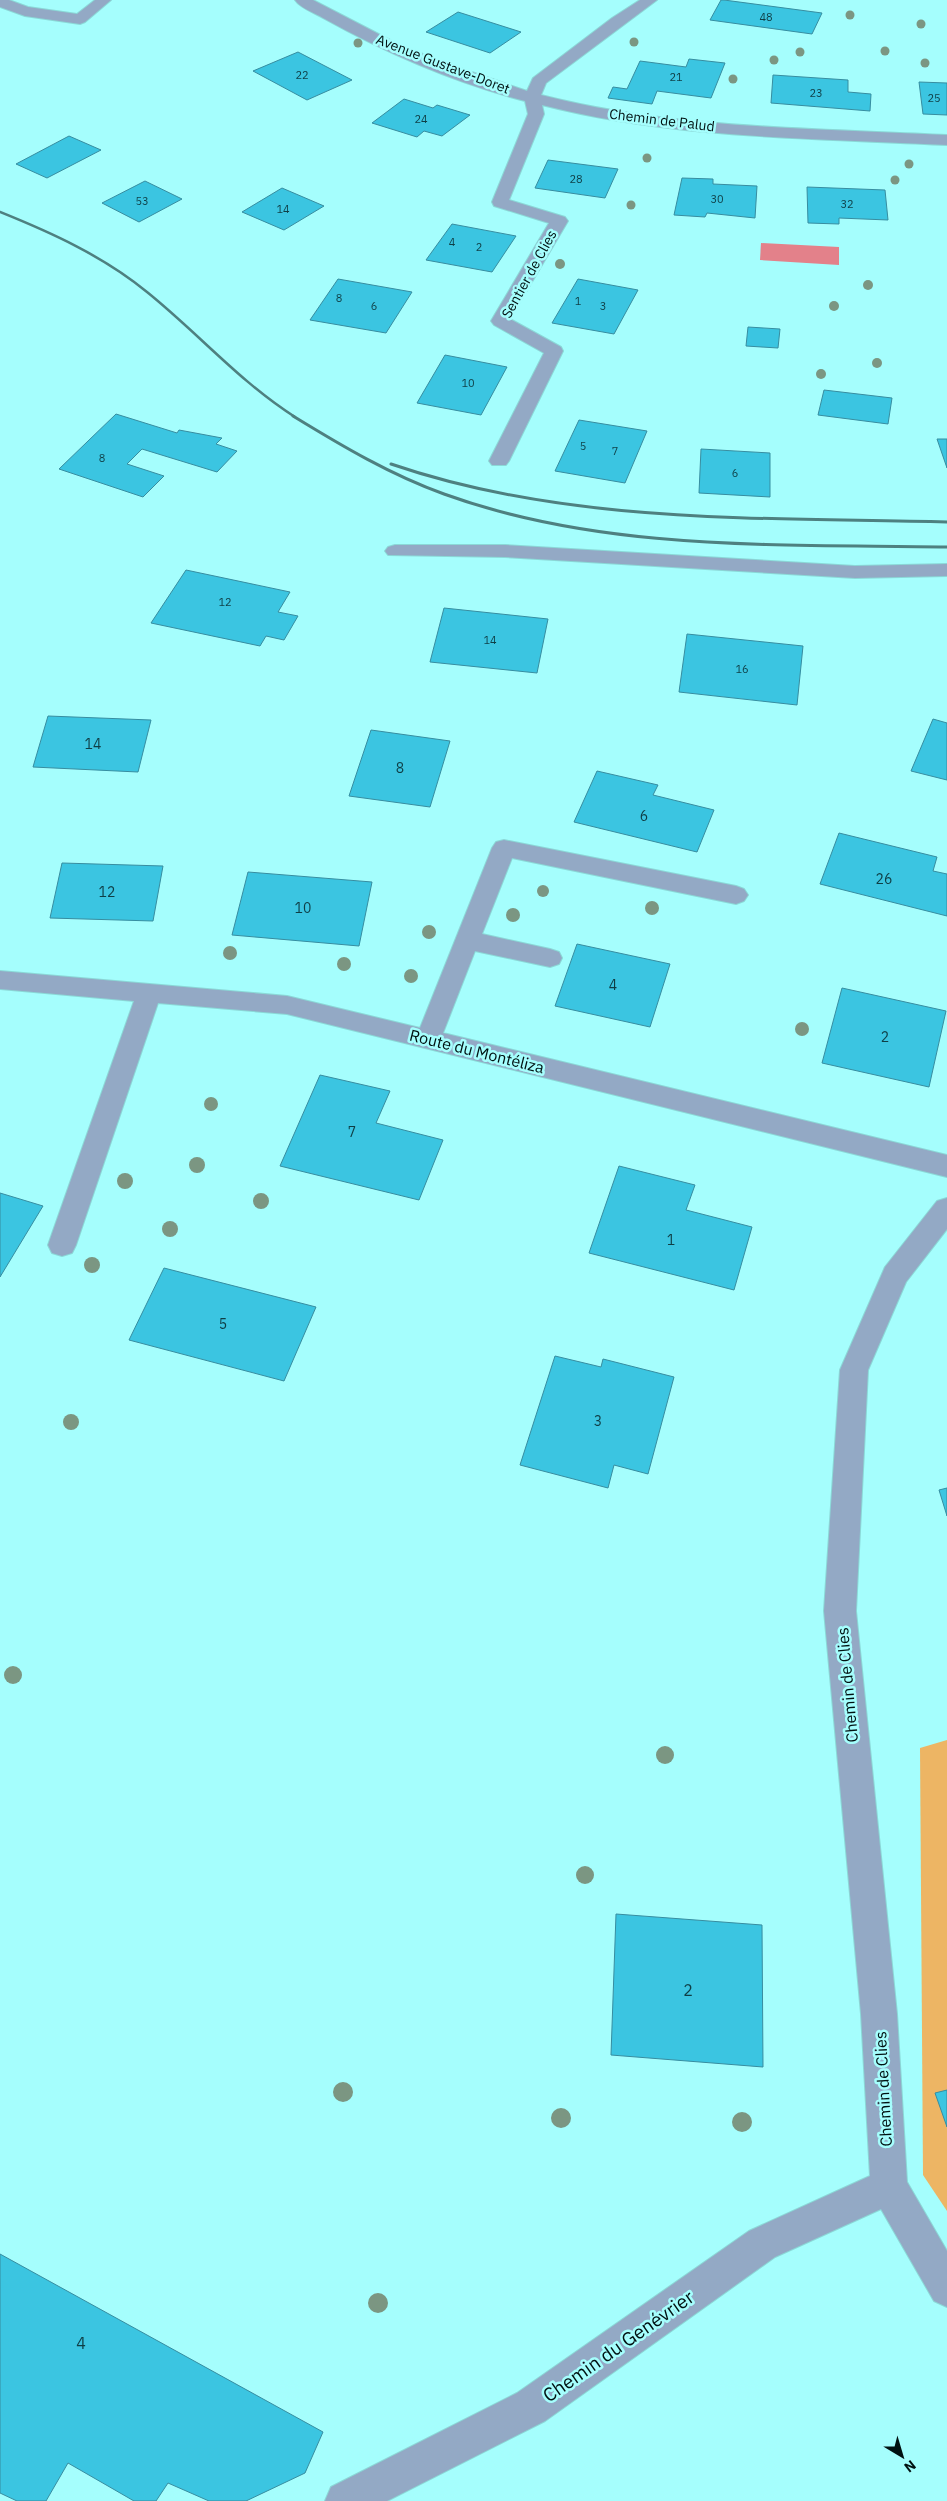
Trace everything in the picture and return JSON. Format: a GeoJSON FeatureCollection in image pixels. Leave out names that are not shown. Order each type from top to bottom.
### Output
{"type":"FeatureCollection","features":[{"type":"Feature","properties":{"kind":"street"},"geometry":{"type":"LineString","coordinates":[[0,2],[25,11],[80,19],[104,0]]}},
{"type":"Feature","properties":{"kind":"street","name":"Avenue Gustave-Doret"},"geometry":{"type":"LineString","coordinates":[[302,0],[409,54],[500,88],[532,97]]}},
{"type":"Feature","properties":{"kind":"street"},"geometry":{"type":"LineString","coordinates":[[532,97],[539,81],[617,21],[650,0]]}},
{"type":"Feature","properties":{"kind":"street","name":"Chemin de Palud"},"geometry":{"type":"LineString","coordinates":[[532,97],[589,111],[664,123],[947,140]]}},
{"type":"Feature","properties":{"kind":"street","name":"Sentier de Clies"},"geometry":{"type":"LineString","coordinates":[[499,461],[554,351],[500,321],[559,221],[500,202],[536,114],[532,97]]}},
{"type":"Feature","properties":{"kind":"street"},"geometry":{"type":"LineString","coordinates":[[395,551],[505,551],[855,572],[947,570]]}},
{"type":"Feature","properties":{"kind":"street"},"geometry":{"type":"LineString","coordinates":[[428,1038],[504,848],[736,895]]}},
{"type":"Feature","properties":{"kind":"street"},"geometry":{"type":"LineString","coordinates":[[468,940],[550,958]]}},
{"type":"Feature","properties":{"kind":"street","name":"Route du Montéliza"},"geometry":{"type":"LineString","coordinates":[[0,980],[287,1005],[947,1166]]}},
{"type":"Feature","properties":{"kind":"street"},"geometry":{"type":"LineString","coordinates":[[62,1244],[149,993]]}},
{"type":"Feature","properties":{"kind":"street","name":"Chemin de Clies"},"geometry":{"type":"LineString","coordinates":[[888,2186],[880,2014],[840,1611],[854,1370],[895,1275],[947,1210]]}},
{"type":"Feature","properties":{"kind":"street"},"geometry":{"type":"LineString","coordinates":[[888,2186],[947,2288]]}},
{"type":"Feature","properties":{"kind":"street","name":"Chemin du Genévrier"},"geometry":{"type":"LineString","coordinates":[[345,2501],[531,2407],[762,2244],[888,2186]]}},
{"type":"Feature","properties":{"kind":"shaded area"},"geometry":{"type":"Polygon","coordinates":[[[761,243],[839,247],[839,265],[760,260],[761,243]]]}},
{"type":"Feature","properties":{"kind":"shaded area"},"geometry":{"type":"Polygon","coordinates":[[[947,1740],[947,2211],[923,2175],[920,1748],[947,1740]]]}},
{"type":"Feature","properties":{"kind":"building"},"geometry":{"type":"Polygon","coordinates":[[[721,0],[822,13],[812,34],[710,20],[721,0]]]}},
{"type":"Feature","properties":{"kind":"building"},"geometry":{"type":"Polygon","coordinates":[[[458,12],[521,32],[490,53],[426,32],[458,12]]]}},
{"type":"Feature","properties":{"kind":"building"},"geometry":{"type":"Polygon","coordinates":[[[298,52],[352,80],[307,100],[253,71],[298,52]]]}},
{"type":"Feature","properties":{"kind":"building"},"geometry":{"type":"Polygon","coordinates":[[[689,59],[725,63],[711,98],[657,91],[652,104],[608,98],[613,87],[627,89],[640,61],[686,67],[689,59]]]}},
{"type":"Feature","properties":{"kind":"building"},"geometry":{"type":"Polygon","coordinates":[[[773,75],[848,80],[848,92],[871,94],[870,111],[771,103],[773,75]]]}},
{"type":"Feature","properties":{"kind":"building"},"geometry":{"type":"Polygon","coordinates":[[[919,82],[947,83],[947,115],[923,114],[919,82]]]}},
{"type":"Feature","properties":{"kind":"building"},"geometry":{"type":"Polygon","coordinates":[[[404,99],[433,108],[437,105],[470,115],[442,136],[424,131],[417,137],[372,123],[404,99]]]}},
{"type":"Feature","properties":{"kind":"building"},"geometry":{"type":"Polygon","coordinates":[[[69,136],[101,150],[47,178],[16,164],[69,136]]]}},
{"type":"Feature","properties":{"kind":"building"},"geometry":{"type":"Polygon","coordinates":[[[548,160],[618,169],[605,198],[535,188],[548,160]]]}},
{"type":"Feature","properties":{"kind":"building"},"geometry":{"type":"Polygon","coordinates":[[[682,178],[713,179],[713,184],[757,186],[755,218],[707,213],[705,217],[674,215],[682,178]]]}},
{"type":"Feature","properties":{"kind":"building"},"geometry":{"type":"Polygon","coordinates":[[[145,181],[182,199],[139,222],[102,203],[145,181]]]}},
{"type":"Feature","properties":{"kind":"building"},"geometry":{"type":"Polygon","coordinates":[[[807,187],[885,190],[888,220],[839,218],[839,224],[808,223],[807,187]]]}},
{"type":"Feature","properties":{"kind":"building"},"geometry":{"type":"Polygon","coordinates":[[[282,188],[324,206],[284,230],[242,212],[282,188]]]}},
{"type":"Feature","properties":{"kind":"building"},"geometry":{"type":"Polygon","coordinates":[[[452,224],[516,236],[492,272],[426,260],[452,224]]]}},
{"type":"Feature","properties":{"kind":"building"},"geometry":{"type":"Polygon","coordinates":[[[338,279],[412,292],[386,333],[310,320],[338,279]]]}},
{"type":"Feature","properties":{"kind":"building"},"geometry":{"type":"Polygon","coordinates":[[[578,279],[638,290],[614,334],[552,323],[578,279]]]}},
{"type":"Feature","properties":{"kind":"building"},"geometry":{"type":"Polygon","coordinates":[[[748,327],[780,329],[778,348],[746,346],[748,327]]]}},
{"type":"Feature","properties":{"kind":"building"},"geometry":{"type":"Polygon","coordinates":[[[445,355],[507,367],[481,415],[417,403],[445,355]]]}},
{"type":"Feature","properties":{"kind":"building"},"geometry":{"type":"Polygon","coordinates":[[[824,390],[892,398],[888,424],[818,415],[824,390]]]}},
{"type":"Feature","properties":{"kind":"building"},"geometry":{"type":"Polygon","coordinates":[[[116,414],[177,433],[179,430],[222,438],[216,444],[237,451],[217,472],[142,449],[127,464],[164,476],[143,497],[59,469],[116,414]]]}},
{"type":"Feature","properties":{"kind":"building"},"geometry":{"type":"Polygon","coordinates":[[[579,420],[647,431],[625,483],[555,471],[579,420]]]}},
{"type":"Feature","properties":{"kind":"building"},"geometry":{"type":"Polygon","coordinates":[[[937,439],[947,439],[947,468],[937,439]]]}},
{"type":"Feature","properties":{"kind":"building"},"geometry":{"type":"Polygon","coordinates":[[[701,449],[770,453],[770,497],[699,493],[701,449]]]}},
{"type":"Feature","properties":{"kind":"building"},"geometry":{"type":"Polygon","coordinates":[[[186,570],[290,592],[278,612],[298,616],[284,640],[266,636],[260,646],[151,623],[186,570]]]}},
{"type":"Feature","properties":{"kind":"building"},"geometry":{"type":"Polygon","coordinates":[[[444,608],[548,619],[537,673],[430,662],[444,608]]]}},
{"type":"Feature","properties":{"kind":"building"},"geometry":{"type":"Polygon","coordinates":[[[687,634],[803,646],[797,705],[679,692],[687,634]]]}},
{"type":"Feature","properties":{"kind":"building"},"geometry":{"type":"Polygon","coordinates":[[[48,716],[151,720],[138,772],[33,767],[48,716]]]}},
{"type":"Feature","properties":{"kind":"building"},"geometry":{"type":"Polygon","coordinates":[[[933,719],[947,723],[947,780],[911,771],[933,719]]]}},
{"type":"Feature","properties":{"kind":"building"},"geometry":{"type":"Polygon","coordinates":[[[371,730],[450,741],[430,807],[349,796],[371,730]]]}},
{"type":"Feature","properties":{"kind":"building"},"geometry":{"type":"Polygon","coordinates":[[[597,771],[658,785],[653,795],[714,810],[697,852],[574,822],[597,771]]]}},
{"type":"Feature","properties":{"kind":"building"},"geometry":{"type":"Polygon","coordinates":[[[839,833],[937,857],[933,871],[947,874],[947,916],[820,884],[839,833]]]}},
{"type":"Feature","properties":{"kind":"building"},"geometry":{"type":"Polygon","coordinates":[[[62,863],[163,866],[153,921],[50,918],[62,863]]]}},
{"type":"Feature","properties":{"kind":"building"},"geometry":{"type":"Polygon","coordinates":[[[248,872],[372,882],[359,946],[232,935],[248,872]]]}},
{"type":"Feature","properties":{"kind":"building"},"geometry":{"type":"Polygon","coordinates":[[[577,944],[670,964],[650,1027],[555,1006],[577,944]]]}},
{"type":"Feature","properties":{"kind":"building"},"geometry":{"type":"Polygon","coordinates":[[[842,988],[946,1011],[929,1087],[822,1063],[842,988]]]}},
{"type":"Feature","properties":{"kind":"building"},"geometry":{"type":"Polygon","coordinates":[[[320,1075],[390,1091],[376,1123],[443,1140],[419,1200],[280,1166],[320,1075]]]}},
{"type":"Feature","properties":{"kind":"building"},"geometry":{"type":"Polygon","coordinates":[[[619,1166],[695,1185],[686,1210],[752,1227],[734,1290],[589,1253],[619,1166]]]}},
{"type":"Feature","properties":{"kind":"building"},"geometry":{"type":"Polygon","coordinates":[[[0,1193],[43,1206],[0,1277],[0,1193]]]}},
{"type":"Feature","properties":{"kind":"building"},"geometry":{"type":"Polygon","coordinates":[[[164,1268],[316,1307],[284,1381],[129,1340],[164,1268]]]}},
{"type":"Feature","properties":{"kind":"building"},"geometry":{"type":"Polygon","coordinates":[[[555,1356],[601,1367],[603,1359],[674,1377],[648,1474],[614,1465],[608,1488],[520,1465],[555,1356]]]}},
{"type":"Feature","properties":{"kind":"building"},"geometry":{"type":"Polygon","coordinates":[[[947,1488],[947,1516],[939,1490],[947,1488]]]}},
{"type":"Feature","properties":{"kind":"building"},"geometry":{"type":"Polygon","coordinates":[[[616,1914],[762,1925],[763,2067],[611,2055],[616,1914]]]}},
{"type":"Feature","properties":{"kind":"building"},"geometry":{"type":"Polygon","coordinates":[[[947,2090],[947,2127],[935,2093],[947,2090]]]}},
{"type":"Feature","properties":{"kind":"building"},"geometry":{"type":"Polygon","coordinates":[[[0,2254],[323,2432],[305,2473],[246,2501],[209,2501],[168,2483],[156,2501],[134,2501],[68,2463],[46,2501],[17,2501],[0,2493],[0,2254]]]}},
{"type":"Feature","properties":{"kind":"railway"},"geometry":{"type":"LineString","coordinates":[[0,212],[76,246],[113,267],[166,308],[237,373],[295,417]]}},
{"type":"Feature","properties":{"kind":"railway"},"geometry":{"type":"LineString","coordinates":[[293,416],[367,459],[424,486],[505,513],[567,526],[629,535],[693,541],[820,546],[947,547]]}},
{"type":"Feature","properties":{"kind":"railway"},"geometry":{"type":"LineString","coordinates":[[391,464],[458,484],[527,498],[596,508],[736,518],[947,522]]}}]}
